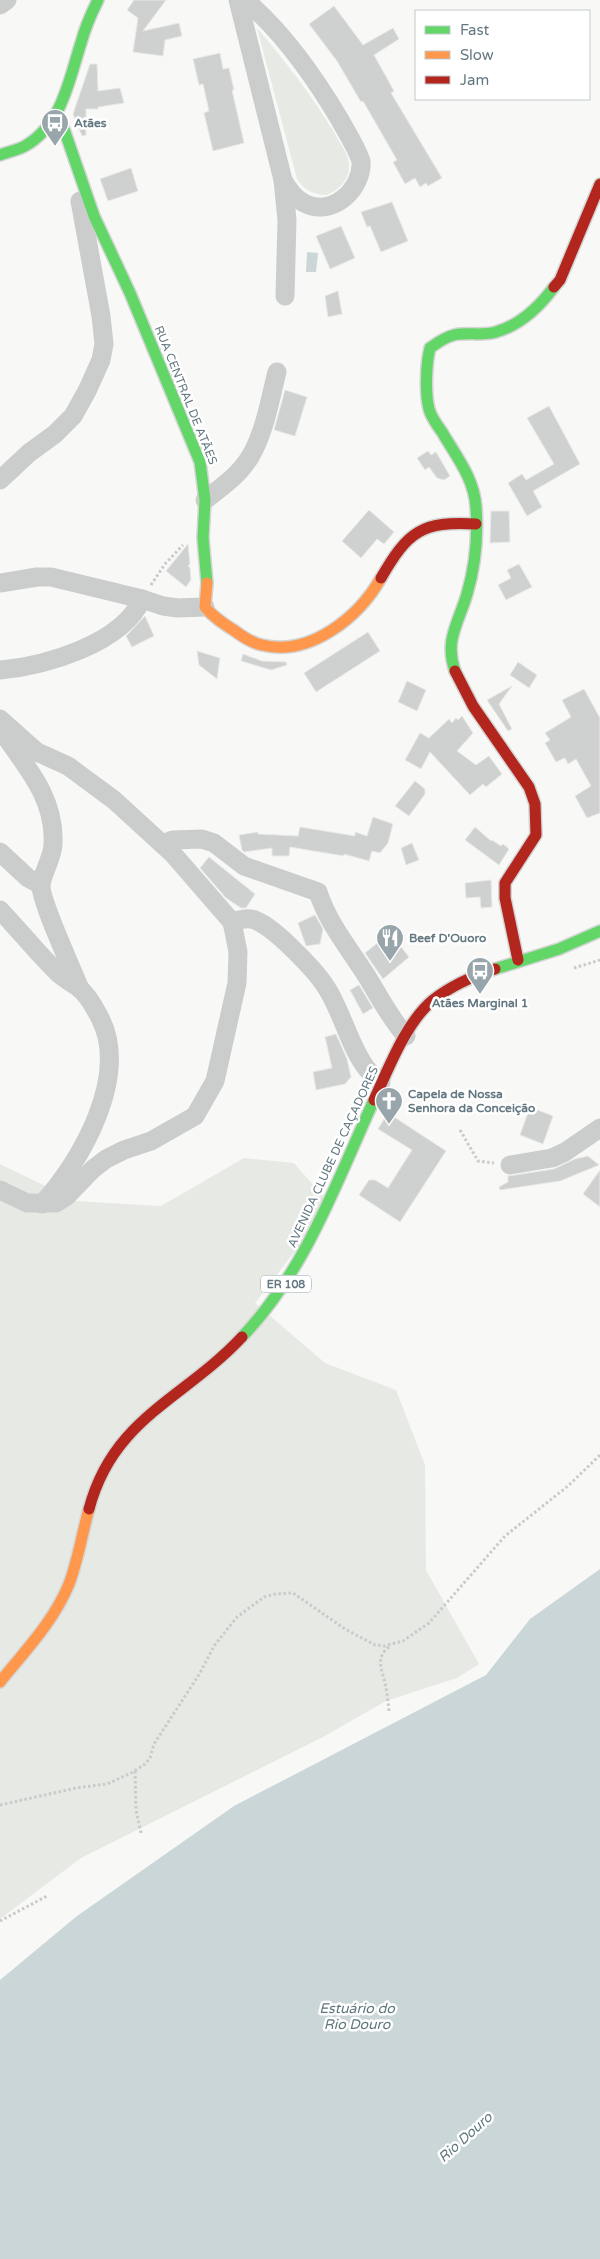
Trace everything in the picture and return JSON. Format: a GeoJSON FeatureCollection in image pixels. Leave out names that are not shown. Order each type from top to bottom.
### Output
{"type":"FeatureCollection","features":[{"type":"Feature","properties":{"kind":"street"},"geometry":{"type":"LineString","coordinates":[[0,5],[7,0]]}},
{"type":"Feature","properties":{"kind":"street"},"geometry":{"type":"LineString","coordinates":[[0,155],[34,142],[45,132],[57,116],[89,15],[98,0]]}},
{"type":"Feature","properties":{"kind":"street"},"geometry":{"type":"LineString","coordinates":[[238,0],[283,180],[287,220],[285,296]]}},
{"type":"Feature","properties":{"kind":"street"},"geometry":{"type":"LineString","coordinates":[[245,0],[259,11],[302,62],[321,89],[361,161],[362,171],[350,193],[329,205],[315,206],[303,203],[291,193],[283,180]]}},
{"type":"Feature","properties":{"kind":"street","name":"RUA CENTRAL DE ATÃES"},"geometry":{"type":"LineString","coordinates":[[57,116],[65,132],[94,216],[130,293],[200,462],[205,500],[203,538],[207,586],[205,606]]}},
{"type":"Feature","properties":{"kind":"street"},"geometry":{"type":"LineString","coordinates":[[0,480],[29,453],[55,434],[73,416],[101,360],[104,344],[101,316],[86,238],[77,169]]}},
{"type":"Feature","properties":{"kind":"street"},"geometry":{"type":"LineString","coordinates":[[518,960],[505,898],[505,883],[536,835],[535,804],[529,787],[472,706],[461,686],[453,665],[450,647],[452,633],[470,579],[475,552],[476,524],[472,482],[434,420],[429,408],[426,375],[430,348],[436,343],[454,335],[496,332],[510,326],[543,302],[560,280],[600,184]]}},
{"type":"Feature","properties":{"kind":"street"},"geometry":{"type":"LineString","coordinates":[[205,500],[237,474],[250,457],[258,438],[277,372]]}},
{"type":"Feature","properties":{"kind":"street"},"geometry":{"type":"LineString","coordinates":[[0,583],[37,576],[51,577],[163,606],[178,608],[205,606],[217,620],[253,642],[265,646],[279,647],[299,644],[335,628],[350,617],[371,595],[390,560],[417,532],[446,521],[476,524]]}},
{"type":"Feature","properties":{"kind":"street"},"geometry":{"type":"LineString","coordinates":[[0,670],[37,666],[101,640],[125,623],[144,600]]}},
{"type":"Feature","properties":{"kind":"street"},"geometry":{"type":"LineString","coordinates":[[0,719],[36,752],[68,766],[114,800],[173,854],[232,922],[238,952],[237,983],[215,1081],[195,1116],[151,1141],[124,1150],[106,1159],[93,1169],[67,1196],[56,1203],[27,1203],[0,1190]]}},
{"type":"Feature","properties":{"kind":"street"},"geometry":{"type":"LineString","coordinates":[[0,729],[50,806],[53,846],[41,885],[49,911],[80,989],[100,1019],[106,1034],[110,1055],[105,1092],[87,1138],[59,1186],[42,1204]]}},
{"type":"Feature","properties":{"kind":"street"},"geometry":{"type":"LineString","coordinates":[[162,844],[173,840],[202,838],[214,843],[244,866],[318,892],[330,921],[393,1021],[406,1036]]}},
{"type":"Feature","properties":{"kind":"street"},"geometry":{"type":"LineString","coordinates":[[0,852],[28,878],[41,885]]}},
{"type":"Feature","properties":{"kind":"street"},"geometry":{"type":"LineString","coordinates":[[0,910],[61,975],[80,989]]}},
{"type":"Feature","properties":{"kind":"street"},"geometry":{"type":"LineString","coordinates":[[232,922],[242,919],[252,919],[261,922],[311,968],[326,987],[367,1068],[382,1082]]}},
{"type":"Feature","properties":{"kind":"street","name":"AVENIDA CLUBE DE CAÇADORES"},"geometry":{"type":"LineString","coordinates":[[0,1682],[50,1618],[68,1586],[89,1505],[98,1479],[112,1454],[144,1418],[228,1352],[270,1306],[286,1284],[313,1238],[382,1082],[418,1014],[433,1000],[471,977],[518,960],[569,946],[600,931]]}},
{"type":"Feature","properties":{"kind":"street"},"geometry":{"type":"LineString","coordinates":[[510,1165],[552,1158],[565,1152],[600,1128]]}},
{"type":"Feature","properties":{"kind":"path"},"geometry":{"type":"LineString","coordinates":[[144,600],[161,570],[185,542]]}},
{"type":"Feature","properties":{"kind":"path"},"geometry":{"type":"LineString","coordinates":[[581,967],[600,960]]}},
{"type":"Feature","properties":{"kind":"path"},"geometry":{"type":"LineString","coordinates":[[460,1130],[478,1161],[510,1165]]}},
{"type":"Feature","properties":{"kind":"path"},"geometry":{"type":"LineString","coordinates":[[389,1711],[385,1682],[380,1668],[384,1650],[429,1623],[500,1542],[568,1486],[600,1455]]}},
{"type":"Feature","properties":{"kind":"path"},"geometry":{"type":"LineString","coordinates":[[0,1805],[76,1788],[107,1784],[135,1770],[150,1758],[154,1744],[200,1673],[214,1646],[237,1617],[264,1597],[293,1593],[365,1640],[375,1645],[391,1645]]}},
{"type":"Feature","properties":{"kind":"path"},"geometry":{"type":"LineString","coordinates":[[135,1770],[136,1810],[141,1833]]}},
{"type":"Feature","properties":{"kind":"path"},"geometry":{"type":"LineString","coordinates":[[0,1921],[47,1896]]}},
{"type":"Feature","properties":{"kind":"shaded area"},"geometry":{"type":"Polygon","coordinates":[[[257,28],[308,93],[346,153],[349,162],[347,176],[340,187],[327,195],[310,191],[297,179],[257,28]]]}},
{"type":"Feature","properties":{"kind":"shaded area"},"geometry":{"type":"Polygon","coordinates":[[[244,1158],[294,1163],[321,1194],[333,1202],[255,1303],[325,1363],[396,1390],[425,1465],[426,1570],[479,1664],[457,1678],[386,1701],[323,1737],[81,1858],[0,1919],[0,1164],[76,1201],[161,1206],[244,1158]]]}},
{"type":"Feature","properties":{"kind":"water"},"geometry":{"type":"Polygon","coordinates":[[[307,252],[318,253],[316,272],[306,272],[307,252]]]}},
{"type":"Feature","properties":{"kind":"water","name":"Estuário do Rio Douro"},"geometry":{"type":"Polygon","coordinates":[[[600,1569],[600,2259],[0,2259],[0,1980],[77,1916],[234,1806],[486,1675],[530,1619],[600,1569]]]}},
{"type":"Feature","properties":{"kind":"building"},"geometry":{"type":"Polygon","coordinates":[[[134,0],[166,0],[143,31],[179,23],[182,36],[165,40],[163,56],[133,52],[138,18],[127,10],[134,0]]]}},
{"type":"Feature","properties":{"kind":"building"},"geometry":{"type":"Polygon","coordinates":[[[334,6],[363,45],[393,28],[399,39],[374,55],[394,91],[391,93],[442,178],[428,186],[426,183],[420,187],[415,178],[405,184],[393,162],[397,160],[363,101],[361,102],[337,61],[309,24],[334,6]]]}},
{"type":"Feature","properties":{"kind":"building"},"geometry":{"type":"Polygon","coordinates":[[[220,53],[223,69],[229,68],[244,143],[213,151],[204,113],[209,111],[203,84],[199,85],[193,59],[220,53]]]}},
{"type":"Feature","properties":{"kind":"building"},"geometry":{"type":"Polygon","coordinates":[[[90,64],[97,64],[98,91],[120,88],[124,103],[98,107],[98,109],[86,109],[86,135],[82,136],[73,114],[90,64]]]}},
{"type":"Feature","properties":{"kind":"building"},"geometry":{"type":"Polygon","coordinates":[[[131,168],[138,191],[108,201],[100,179],[131,168]]]}},
{"type":"Feature","properties":{"kind":"building"},"geometry":{"type":"Polygon","coordinates":[[[392,202],[408,241],[381,252],[370,226],[367,227],[361,212],[392,202]]]}},
{"type":"Feature","properties":{"kind":"building"},"geometry":{"type":"Polygon","coordinates":[[[341,226],[355,258],[330,269],[316,236],[341,226]]]}},
{"type":"Feature","properties":{"kind":"building"},"geometry":{"type":"Polygon","coordinates":[[[338,291],[342,314],[328,317],[325,296],[338,291]]]}},
{"type":"Feature","properties":{"kind":"building"},"geometry":{"type":"Polygon","coordinates":[[[285,390],[307,397],[295,436],[274,430],[285,390]]]}},
{"type":"Feature","properties":{"kind":"building"},"geometry":{"type":"Polygon","coordinates":[[[549,406],[580,464],[533,491],[542,507],[527,516],[508,483],[522,474],[526,480],[554,464],[527,418],[549,406]]]}},
{"type":"Feature","properties":{"kind":"building"},"geometry":{"type":"Polygon","coordinates":[[[428,451],[431,455],[436,452],[450,476],[444,480],[437,478],[429,467],[425,470],[417,458],[428,451]]]}},
{"type":"Feature","properties":{"kind":"building"},"geometry":{"type":"Polygon","coordinates":[[[369,510],[394,532],[384,544],[377,539],[361,558],[342,541],[369,510]]]}},
{"type":"Feature","properties":{"kind":"building"},"geometry":{"type":"Polygon","coordinates":[[[491,511],[509,511],[510,542],[490,543],[491,511]]]}},
{"type":"Feature","properties":{"kind":"building"},"geometry":{"type":"Polygon","coordinates":[[[188,544],[190,564],[188,566],[190,568],[191,580],[186,587],[166,571],[188,544]]]}},
{"type":"Feature","properties":{"kind":"building"},"geometry":{"type":"Polygon","coordinates":[[[519,564],[532,587],[506,600],[498,585],[511,578],[507,570],[519,564]]]}},
{"type":"Feature","properties":{"kind":"building"},"geometry":{"type":"Polygon","coordinates":[[[145,616],[154,636],[132,647],[126,636],[145,616]]]}},
{"type":"Feature","properties":{"kind":"building"},"geometry":{"type":"Polygon","coordinates":[[[368,632],[380,651],[316,692],[304,673],[368,632]]]}},
{"type":"Feature","properties":{"kind":"building"},"geometry":{"type":"Polygon","coordinates":[[[197,651],[220,658],[217,679],[199,665],[197,651]]]}},
{"type":"Feature","properties":{"kind":"building"},"geometry":{"type":"Polygon","coordinates":[[[243,654],[262,661],[286,662],[287,665],[271,670],[241,661],[243,654]]]}},
{"type":"Feature","properties":{"kind":"building"},"geometry":{"type":"Polygon","coordinates":[[[518,662],[537,675],[529,688],[510,675],[518,662]]]}},
{"type":"Feature","properties":{"kind":"building"},"geometry":{"type":"Polygon","coordinates":[[[407,681],[426,690],[417,711],[398,702],[407,681]]]}},
{"type":"Feature","properties":{"kind":"building"},"geometry":{"type":"Polygon","coordinates":[[[512,686],[499,704],[512,729],[508,731],[487,700],[512,686]]]}},
{"type":"Feature","properties":{"kind":"building"},"geometry":{"type":"Polygon","coordinates":[[[584,689],[600,718],[600,813],[587,818],[575,796],[591,786],[576,759],[568,764],[565,758],[556,762],[545,743],[550,740],[545,733],[571,717],[562,700],[584,689]]]}},
{"type":"Feature","properties":{"kind":"building"},"geometry":{"type":"Polygon","coordinates":[[[462,716],[473,733],[457,751],[476,765],[489,756],[502,774],[486,787],[483,784],[470,795],[430,752],[421,769],[405,760],[420,733],[429,738],[449,719],[452,723],[456,718],[458,720],[462,716]]]}},
{"type":"Feature","properties":{"kind":"building"},"geometry":{"type":"Polygon","coordinates":[[[415,781],[425,789],[425,794],[409,816],[395,806],[415,781]]]}},
{"type":"Feature","properties":{"kind":"building"},"geometry":{"type":"Polygon","coordinates":[[[373,817],[393,824],[388,843],[380,853],[372,851],[369,861],[344,854],[344,856],[290,847],[289,856],[272,856],[272,848],[244,852],[239,835],[258,832],[258,834],[298,836],[300,827],[355,836],[355,832],[367,836],[373,817]]]}},
{"type":"Feature","properties":{"kind":"building"},"geometry":{"type":"Polygon","coordinates":[[[475,827],[491,841],[501,846],[503,844],[509,849],[499,865],[465,840],[475,827]]]}},
{"type":"Feature","properties":{"kind":"building"},"geometry":{"type":"Polygon","coordinates":[[[412,843],[419,860],[406,865],[401,848],[412,843]]]}},
{"type":"Feature","properties":{"kind":"building"},"geometry":{"type":"Polygon","coordinates":[[[209,857],[255,894],[246,908],[241,908],[226,898],[200,868],[209,857]]]}},
{"type":"Feature","properties":{"kind":"building"},"geometry":{"type":"Polygon","coordinates":[[[491,880],[492,907],[481,908],[480,897],[466,898],[465,883],[491,880]]]}},
{"type":"Feature","properties":{"kind":"building"},"geometry":{"type":"Polygon","coordinates":[[[315,915],[323,929],[320,944],[306,946],[298,923],[315,915]]]}},
{"type":"Feature","properties":{"kind":"building"},"geometry":{"type":"Polygon","coordinates":[[[390,933],[409,957],[383,979],[365,953],[390,933]]]}},
{"type":"Feature","properties":{"kind":"building"},"geometry":{"type":"Polygon","coordinates":[[[359,985],[373,1008],[363,1014],[350,990],[359,985]]]}},
{"type":"Feature","properties":{"kind":"building"},"geometry":{"type":"Polygon","coordinates":[[[336,1034],[347,1059],[351,1077],[345,1084],[316,1090],[313,1072],[332,1068],[325,1037],[336,1034]]]}},
{"type":"Feature","properties":{"kind":"building"},"geometry":{"type":"Polygon","coordinates":[[[530,1107],[553,1116],[543,1144],[520,1135],[530,1107]]]}},
{"type":"Feature","properties":{"kind":"building"},"geometry":{"type":"Polygon","coordinates":[[[388,1113],[446,1151],[400,1222],[359,1195],[369,1180],[375,1180],[388,1188],[412,1150],[378,1129],[388,1113]]]}},
{"type":"Feature","properties":{"kind":"building"},"geometry":{"type":"Polygon","coordinates":[[[588,1156],[599,1165],[560,1181],[500,1190],[499,1187],[508,1182],[508,1176],[554,1169],[575,1159],[588,1156]]]}},
{"type":"Feature","properties":{"kind":"building"},"geometry":{"type":"Polygon","coordinates":[[[600,1170],[600,1207],[583,1194],[600,1170]]]}},
{"type":"Feature","properties":{"kind":"traffic: fast"},"geometry":{"type":"LineString","coordinates":[[0,155],[25,146],[38,137],[56,114],[68,86],[86,26],[98,0]]}},
{"type":"Feature","properties":{"kind":"traffic: fast"},"geometry":{"type":"LineString","coordinates":[[57,116],[65,132],[94,216],[130,293],[200,462],[205,500],[203,538],[207,583]]}},
{"type":"Feature","properties":{"kind":"traffic: fast"},"geometry":{"type":"LineString","coordinates":[[455,671],[451,650],[452,640],[472,573],[477,518],[472,486],[429,409],[427,378],[430,348],[454,335],[491,333],[505,329],[529,314],[554,287]]}},
{"type":"Feature","properties":{"kind":"traffic: fast"},"geometry":{"type":"LineString","coordinates":[[495,969],[559,949],[600,931]]}},
{"type":"Feature","properties":{"kind":"traffic: fast"},"geometry":{"type":"LineString","coordinates":[[242,1337],[264,1311],[302,1254],[318,1224],[374,1100]]}},
{"type":"Feature","properties":{"kind":"traffic: slow"},"geometry":{"type":"LineString","coordinates":[[207,583],[205,607],[215,617],[251,641],[262,645],[280,647],[298,645],[331,631],[360,607],[372,593],[381,578]]}},
{"type":"Feature","properties":{"kind":"traffic: slow"},"geometry":{"type":"LineString","coordinates":[[0,1682],[38,1635],[63,1598],[75,1566],[89,1509]]}},
{"type":"Feature","properties":{"kind":"traffic: jam"},"geometry":{"type":"LineString","coordinates":[[554,287],[560,280],[600,184]]}},
{"type":"Feature","properties":{"kind":"traffic: jam"},"geometry":{"type":"LineString","coordinates":[[381,578],[400,549],[418,532],[429,527],[442,525],[476,524]]}},
{"type":"Feature","properties":{"kind":"traffic: jam"},"geometry":{"type":"LineString","coordinates":[[455,671],[473,706],[529,787],[535,804],[536,835],[505,883],[505,898],[518,960]]}},
{"type":"Feature","properties":{"kind":"traffic: jam"},"geometry":{"type":"LineString","coordinates":[[374,1100],[406,1033],[423,1009],[455,986],[495,969]]}},
{"type":"Feature","properties":{"kind":"traffic: jam"},"geometry":{"type":"LineString","coordinates":[[89,1509],[100,1478],[115,1452],[133,1431],[153,1412],[220,1358],[242,1337]]}},
{"type":"Feature","properties":{"kind":"place","name":"Atães"},"geometry":{"type":"Point","coordinates":[55,147]}},
{"type":"Feature","properties":{"kind":"place","name":"Beef D'Ouoro"},"geometry":{"type":"Point","coordinates":[390,962]}},
{"type":"Feature","properties":{"kind":"place","name":"Atães Marginal 1"},"geometry":{"type":"Point","coordinates":[480,995]}},
{"type":"Feature","properties":{"kind":"place","name":"Capela de Nossa Senhora da Conceição"},"geometry":{"type":"Point","coordinates":[389,1125]}},
{"type":"Feature","properties":{"kind":"water label","name":"Rio Douro"},"geometry":{"type":"Point","coordinates":[465,2137]}}]}
